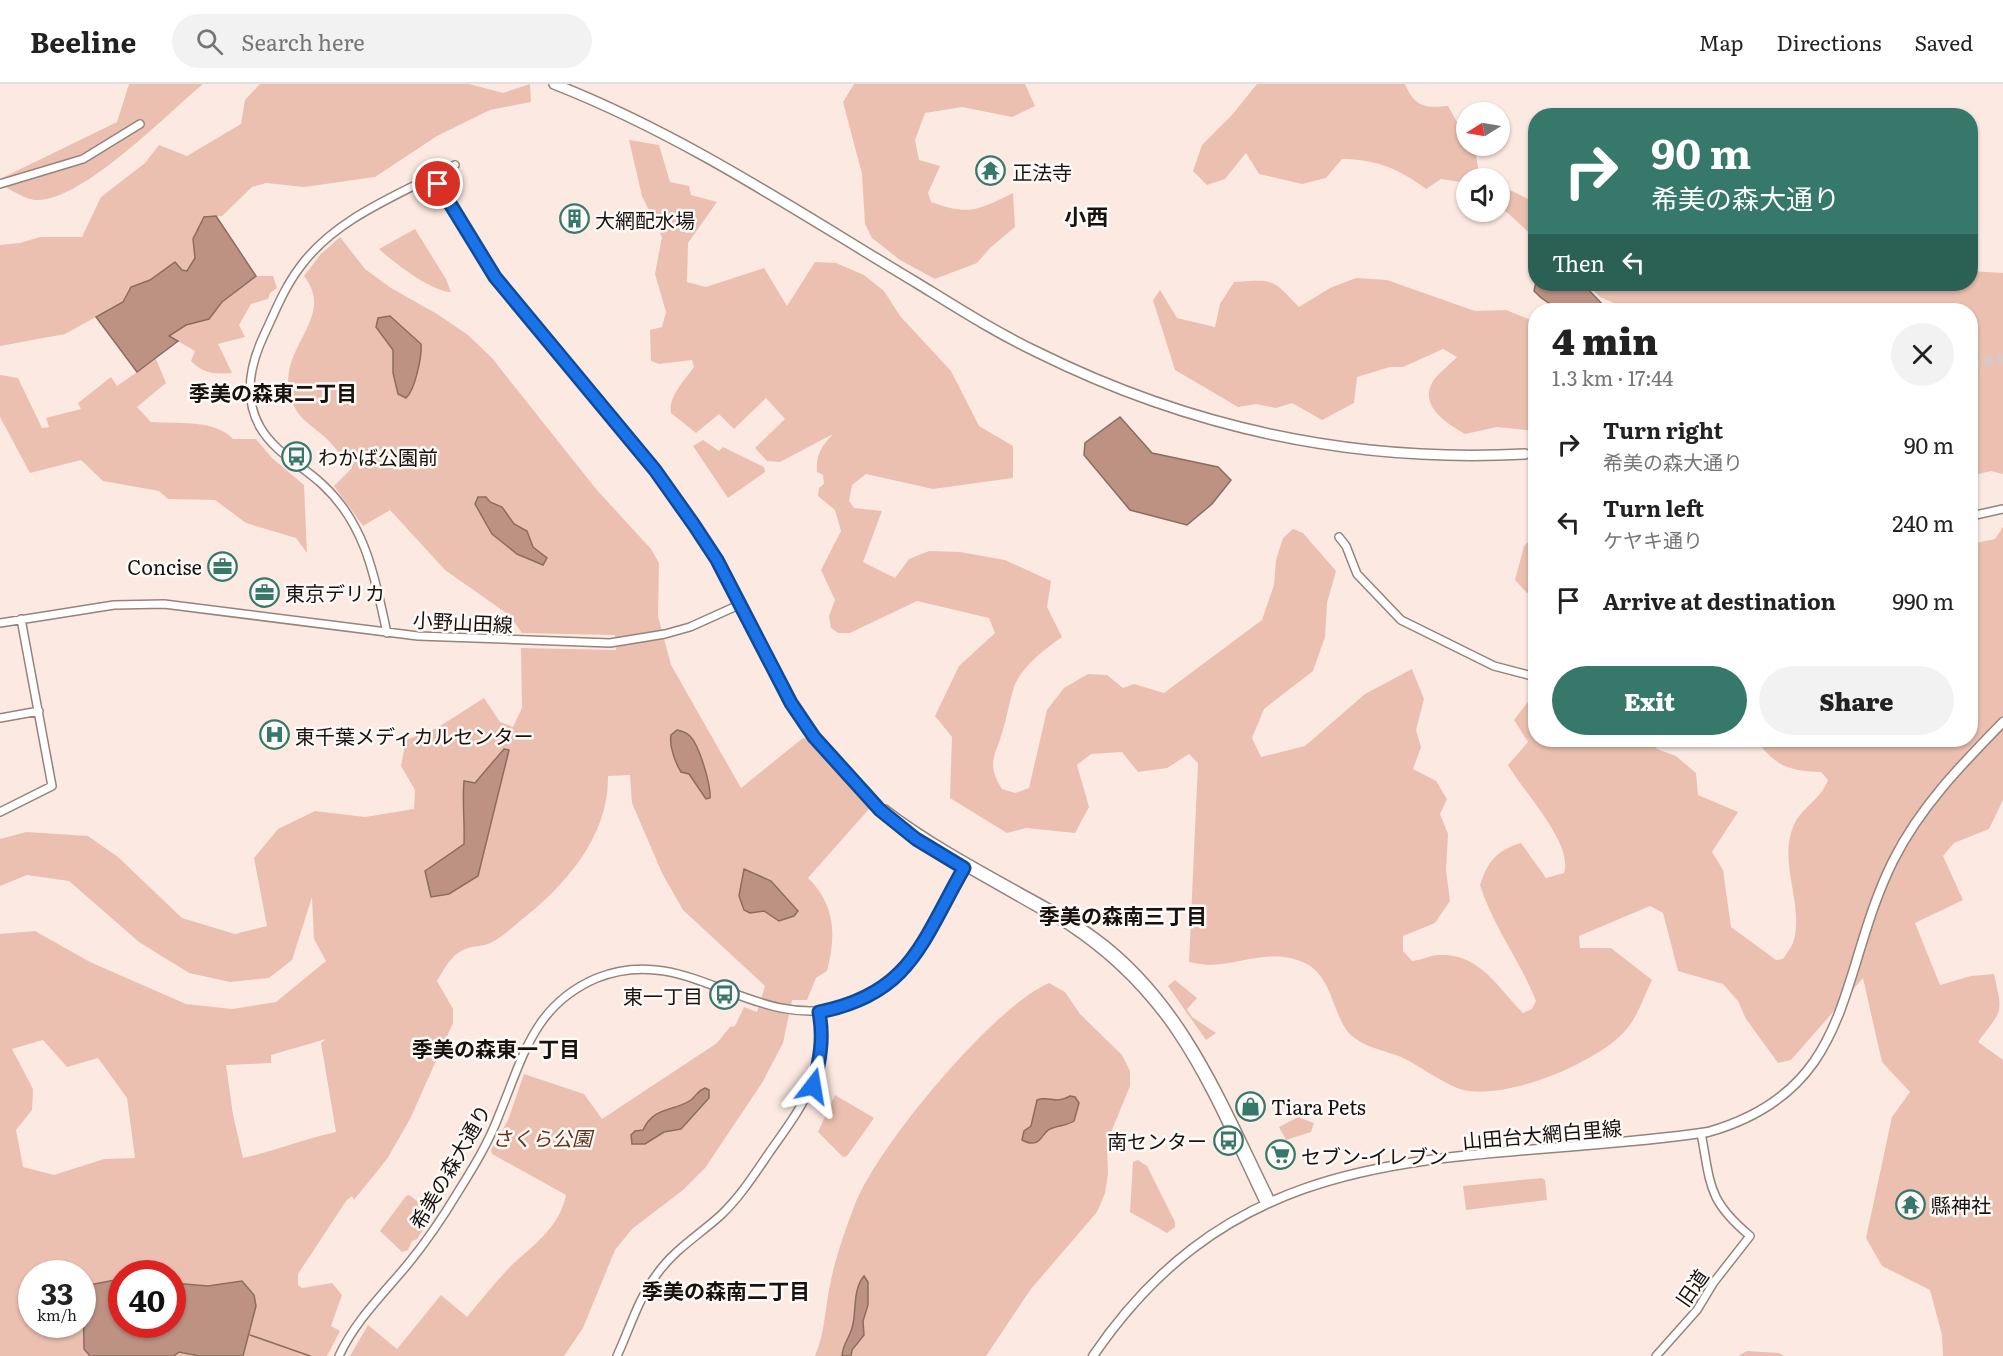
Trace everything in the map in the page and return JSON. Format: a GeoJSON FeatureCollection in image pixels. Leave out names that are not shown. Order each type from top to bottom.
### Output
{"type":"FeatureCollection","features":[{"type":"Feature","properties":{"kind":"highway"},"geometry":{"type":"LineString","coordinates":[[554,84],[631,117],[686,145],[1035,351],[1131,394],[1239,429],[1319,445],[1389,453],[1464,456],[1525,454]]}},
{"type":"Feature","properties":{"kind":"main road","name":"山田台大網白里線"},"geometry":{"type":"LineString","coordinates":[[1093,1356],[1115,1325],[1156,1278],[1207,1236],[1268,1202],[1312,1184],[1392,1164],[1701,1133],[1739,1122],[1763,1110],[1787,1093],[1815,1063],[1836,1023],[1878,899],[1903,844],[1921,815],[1952,775],[2002,725]]}},
{"type":"Feature","properties":{"kind":"street"},"geometry":{"type":"LineString","coordinates":[[0,184],[82,159],[140,124]]}},
{"type":"Feature","properties":{"kind":"street"},"geometry":{"type":"LineString","coordinates":[[387,633],[373,566],[359,532],[327,489],[303,467],[284,456],[267,438],[255,415],[249,378],[255,356],[288,285],[309,255],[354,219],[455,165]]}},
{"type":"Feature","properties":{"kind":"street"},"geometry":{"type":"LineString","coordinates":[[434,176],[495,277],[670,490],[717,560],[786,693],[806,726],[836,764],[877,805],[916,839],[1069,927],[1129,972],[1152,997],[1180,1035],[1218,1100],[1268,1202]]}},
{"type":"Feature","properties":{"kind":"street"},"geometry":{"type":"LineString","coordinates":[[1978,514],[2003,509]]}},
{"type":"Feature","properties":{"kind":"street"},"geometry":{"type":"LineString","coordinates":[[1339,537],[1346,546],[1357,574],[1401,620],[1494,666],[1528,675]]}},
{"type":"Feature","properties":{"kind":"street","name":"小野山田線"},"geometry":{"type":"LineString","coordinates":[[0,623],[114,604],[164,604],[387,633],[467,639],[610,643],[665,634],[690,627],[741,604]]}},
{"type":"Feature","properties":{"kind":"street"},"geometry":{"type":"LineString","coordinates":[[0,812],[52,786],[21,619]]}},
{"type":"Feature","properties":{"kind":"street"},"geometry":{"type":"LineString","coordinates":[[0,718],[39,711]]}},
{"type":"Feature","properties":{"kind":"street","name":"希美の森大通り"},"geometry":{"type":"LineString","coordinates":[[339,1356],[357,1325],[419,1249],[458,1193],[495,1126],[536,1028],[552,1008],[568,994],[583,985],[615,973],[652,969],[681,974],[775,1009],[819,1012],[866,999],[885,987],[903,971],[919,948],[965,866]]}},
{"type":"Feature","properties":{"kind":"street"},"geometry":{"type":"LineString","coordinates":[[617,1356],[636,1308],[657,1274],[678,1249],[719,1216],[742,1191],[805,1102],[819,1063],[822,1032],[819,1012]]}},
{"type":"Feature","properties":{"kind":"street","name":"旧道"},"geometry":{"type":"LineString","coordinates":[[1656,1356],[1697,1310],[1750,1236],[1719,1208],[1710,1184],[1701,1133]]}},
{"type":"Feature","properties":{"kind":"green space"},"geometry":{"type":"Polygon","coordinates":[[[129,84],[203,84],[124,153],[78,186],[57,196],[34,200],[0,184],[0,179],[117,122],[129,84]]]}},
{"type":"Feature","properties":{"kind":"green space"},"geometry":{"type":"Polygon","coordinates":[[[260,84],[469,84],[503,93],[530,84],[531,102],[490,110],[437,136],[375,177],[304,187],[266,183],[252,187],[222,216],[204,217],[193,239],[195,258],[187,271],[182,270],[175,262],[150,280],[131,287],[123,302],[65,334],[0,346],[0,245],[20,243],[40,237],[82,237],[101,197],[145,163],[159,145],[187,156],[241,124],[245,100],[260,84]]]}},
{"type":"Feature","properties":{"kind":"green space"},"geometry":{"type":"Polygon","coordinates":[[[854,84],[1025,84],[1035,106],[1012,117],[962,107],[925,113],[915,140],[919,160],[940,166],[928,193],[931,202],[964,210],[991,204],[1013,193],[1015,227],[990,248],[977,263],[935,279],[900,260],[872,238],[865,224],[862,174],[843,102],[854,84]]]}},
{"type":"Feature","properties":{"kind":"green space"},"geometry":{"type":"Polygon","coordinates":[[[1257,84],[1405,84],[1417,102],[1433,107],[1448,106],[1456,120],[1456,156],[1476,156],[1478,168],[1456,168],[1456,181],[1441,179],[1426,189],[1387,166],[1354,159],[1342,159],[1326,178],[1302,184],[1259,174],[1246,153],[1225,179],[1207,185],[1193,171],[1202,145],[1232,115],[1257,84]]]}},
{"type":"Feature","properties":{"kind":"green space"},"geometry":{"type":"Polygon","coordinates":[[[629,140],[659,145],[670,182],[689,186],[691,195],[717,202],[688,243],[687,282],[706,287],[764,268],[787,306],[815,262],[836,263],[864,275],[884,291],[900,316],[951,371],[979,426],[1013,446],[1013,478],[933,489],[866,474],[852,485],[849,501],[854,508],[882,511],[863,562],[895,578],[909,559],[929,551],[960,552],[1005,560],[1051,581],[1047,607],[1062,637],[1028,665],[1014,687],[993,760],[994,773],[1002,789],[1015,793],[1029,788],[1047,710],[1064,688],[1088,674],[1107,675],[1123,688],[1134,684],[1164,693],[1262,620],[1274,585],[1276,560],[1283,538],[1293,529],[1303,533],[1336,571],[1327,603],[1325,637],[1313,671],[1264,709],[1252,738],[1261,757],[1305,746],[1365,694],[1412,669],[1424,699],[1416,730],[1421,747],[1413,769],[1436,781],[1447,799],[1440,814],[1448,834],[1446,870],[1450,901],[1435,923],[1403,936],[1403,951],[1412,961],[1439,955],[1466,960],[1487,973],[1523,1013],[1532,1009],[1536,1001],[1492,915],[1480,885],[1486,869],[1494,858],[1506,849],[1521,843],[1546,878],[1564,873],[1565,861],[1554,833],[1508,765],[1528,742],[1528,747],[1656,747],[1676,756],[1696,773],[1698,795],[1738,812],[1712,852],[1723,870],[1731,927],[1776,960],[1783,959],[1793,943],[1796,929],[1788,856],[1789,841],[1796,820],[1825,787],[1828,780],[1821,772],[1800,770],[1784,765],[1770,756],[1762,747],[1978,747],[1978,543],[1995,539],[2003,527],[2003,800],[1989,829],[1954,843],[1943,856],[1963,900],[1915,923],[1940,985],[1971,976],[1994,974],[1997,988],[1999,1011],[1978,1042],[2003,1060],[2003,1356],[1943,1356],[1942,1335],[1930,1290],[1882,1266],[1866,1238],[1892,1117],[1910,1092],[1882,1062],[1863,978],[1791,1060],[1778,1063],[1746,1019],[1738,1001],[1723,984],[1678,971],[1663,913],[1650,906],[1579,936],[1580,948],[1611,948],[1652,980],[1629,1027],[1610,1044],[1569,1068],[1521,1086],[1475,1092],[1457,1088],[1401,1057],[1366,1045],[1353,1037],[1343,1024],[1321,976],[1305,963],[1282,957],[1211,965],[1189,962],[1198,763],[1189,754],[1167,768],[1138,772],[1122,752],[1091,754],[1077,765],[1089,807],[1075,833],[1026,828],[1007,833],[950,798],[952,737],[935,716],[959,666],[995,633],[989,618],[917,601],[850,633],[838,633],[831,628],[829,616],[835,600],[821,570],[841,531],[835,510],[818,496],[819,488],[824,484],[823,475],[817,472],[817,460],[820,451],[833,434],[780,462],[767,461],[755,448],[785,419],[766,398],[734,429],[719,414],[696,433],[671,413],[675,395],[694,367],[692,360],[659,364],[651,361],[650,330],[662,327],[666,312],[655,274],[662,237],[642,196],[629,140]]]}},
{"type":"Feature","properties":{"kind":"green space"},"geometry":{"type":"Polygon","coordinates":[[[1510,190],[1528,199],[1528,232],[1510,215],[1510,190]]]}},
{"type":"Feature","properties":{"kind":"green space"},"geometry":{"type":"Polygon","coordinates":[[[415,229],[446,279],[451,292],[443,291],[424,282],[379,249],[415,229]]]}},
{"type":"Feature","properties":{"kind":"green space","name":"さくら公園"},"geometry":{"type":"Polygon","coordinates":[[[340,237],[365,269],[391,288],[468,335],[492,358],[596,489],[651,549],[659,563],[658,616],[671,665],[741,788],[803,738],[809,739],[840,776],[868,804],[869,809],[808,878],[817,888],[829,910],[832,946],[827,971],[816,978],[807,1000],[792,1000],[783,1043],[762,1083],[705,1168],[683,1190],[632,1229],[615,1250],[583,1328],[564,1356],[350,1356],[368,1325],[397,1349],[441,1295],[467,1317],[507,1270],[546,1234],[558,1216],[566,1195],[492,1154],[491,1150],[508,1120],[524,1074],[584,1094],[602,1119],[717,1043],[730,1027],[735,1026],[744,1007],[757,1012],[765,986],[683,910],[662,873],[632,803],[630,775],[608,776],[601,820],[581,859],[567,876],[536,908],[501,937],[489,943],[465,949],[455,956],[437,981],[453,1009],[453,1023],[410,1119],[387,1159],[354,1200],[352,1196],[346,1201],[298,1274],[298,1285],[302,1288],[332,1283],[342,1295],[331,1326],[340,1331],[327,1356],[0,1356],[0,934],[35,931],[90,962],[186,1004],[232,1009],[276,1002],[326,961],[314,939],[312,897],[292,960],[269,978],[230,982],[189,973],[139,942],[69,881],[27,875],[0,886],[0,839],[26,832],[88,836],[118,857],[182,918],[235,934],[267,926],[254,858],[278,829],[315,811],[365,817],[414,809],[415,790],[401,766],[406,740],[437,728],[484,698],[500,722],[513,727],[522,708],[521,648],[616,650],[615,635],[522,633],[509,615],[445,570],[390,510],[363,526],[334,486],[352,468],[328,440],[296,410],[288,385],[290,367],[310,322],[314,307],[313,292],[304,276],[320,255],[340,237]],[[326,1039],[271,1055],[271,1063],[226,1065],[233,1115],[243,1158],[336,1132],[321,1043],[326,1039]],[[43,1040],[12,1049],[33,1089],[32,1110],[16,1130],[23,1167],[54,1175],[104,1159],[135,1158],[127,1098],[98,1058],[67,1067],[43,1040]]]}},
{"type":"Feature","properties":{"kind":"green space"},"geometry":{"type":"Polygon","coordinates":[[[1978,271],[2003,273],[2003,474],[1991,471],[1978,474],[1978,303],[1614,303],[1600,297],[1594,291],[1978,291],[1978,271]]]}},
{"type":"Feature","properties":{"kind":"green space"},"geometry":{"type":"Polygon","coordinates":[[[256,276],[273,276],[277,288],[270,293],[268,299],[251,304],[239,325],[245,337],[218,344],[232,373],[205,371],[191,361],[195,351],[169,336],[186,325],[209,319],[223,302],[256,276]]]}},
{"type":"Feature","properties":{"kind":"green space"},"geometry":{"type":"Polygon","coordinates":[[[1356,278],[1387,280],[1475,311],[1506,310],[1528,319],[1528,430],[1497,427],[1465,434],[1444,420],[1433,408],[1429,393],[1436,378],[1457,357],[1443,349],[1403,367],[1390,367],[1357,377],[1354,403],[1322,420],[1292,403],[1276,408],[1256,404],[1238,407],[1175,370],[1153,300],[1160,290],[1177,318],[1215,327],[1220,304],[1234,282],[1265,281],[1272,283],[1299,307],[1330,288],[1356,278]]]}},
{"type":"Feature","properties":{"kind":"green space"},"geometry":{"type":"Polygon","coordinates":[[[156,359],[166,383],[137,407],[151,422],[206,425],[216,428],[233,439],[256,439],[272,458],[304,485],[307,553],[296,538],[246,523],[215,500],[168,499],[159,491],[103,481],[81,460],[30,473],[0,417],[0,375],[18,378],[42,428],[49,427],[46,418],[81,409],[78,403],[111,377],[117,386],[156,359]]]}},
{"type":"Feature","properties":{"kind":"green space"},"geometry":{"type":"Polygon","coordinates":[[[703,440],[719,451],[723,447],[764,467],[765,472],[728,498],[693,446],[703,440]]]}},
{"type":"Feature","properties":{"kind":"green space"},"geometry":{"type":"Polygon","coordinates":[[[1528,542],[1527,593],[1515,580],[1524,546],[1528,542]]]}},
{"type":"Feature","properties":{"kind":"green space"},"geometry":{"type":"Polygon","coordinates":[[[1528,702],[1528,742],[1514,720],[1528,702]]]}},
{"type":"Feature","properties":{"kind":"green space"},"geometry":{"type":"Polygon","coordinates":[[[1175,980],[1197,998],[1187,1009],[1192,1017],[1216,1033],[1206,1040],[1168,986],[1175,980]]]}},
{"type":"Feature","properties":{"kind":"green space"},"geometry":{"type":"Polygon","coordinates":[[[1049,983],[1065,992],[1080,1014],[1122,1055],[1130,1071],[1130,1086],[1107,1142],[1108,1174],[1105,1193],[1097,1212],[1031,1289],[986,1356],[815,1356],[822,1332],[836,1258],[843,1237],[866,1182],[885,1151],[938,1082],[968,1049],[1025,997],[1049,983]]]}},
{"type":"Feature","properties":{"kind":"green space"},"geometry":{"type":"Polygon","coordinates":[[[835,1095],[874,1118],[847,1156],[843,1157],[818,1132],[835,1095]]]}},
{"type":"Feature","properties":{"kind":"green space"},"geometry":{"type":"Polygon","coordinates":[[[1298,1117],[1314,1123],[1311,1132],[1286,1140],[1279,1127],[1298,1117]]]}},
{"type":"Feature","properties":{"kind":"green space"},"geometry":{"type":"Polygon","coordinates":[[[1138,1160],[1147,1166],[1175,1222],[1175,1227],[1167,1233],[1130,1212],[1133,1162],[1138,1160]]]}},
{"type":"Feature","properties":{"kind":"green space"},"geometry":{"type":"Polygon","coordinates":[[[1542,1178],[1545,1180],[1547,1200],[1466,1210],[1463,1186],[1542,1178]]]}},
{"type":"Feature","properties":{"kind":"green space"},"geometry":{"type":"Polygon","coordinates":[[[409,1195],[434,1213],[417,1239],[412,1241],[408,1250],[402,1252],[380,1231],[409,1195]]]}},
{"type":"Feature","properties":{"kind":"green space"},"geometry":{"type":"Polygon","coordinates":[[[1747,1351],[1779,1353],[1784,1356],[1738,1356],[1747,1351]]]}},
{"type":"Feature","properties":{"kind":"shaded area"},"geometry":{"type":"Polygon","coordinates":[[[216,216],[256,276],[222,302],[209,319],[186,325],[169,336],[178,341],[137,372],[96,317],[123,302],[131,287],[150,280],[175,262],[182,270],[187,271],[195,258],[193,239],[204,217],[216,216]]]}},
{"type":"Feature","properties":{"kind":"shaded area"},"geometry":{"type":"Polygon","coordinates":[[[1534,291],[1590,291],[1601,303],[1549,303],[1534,291]]]}},
{"type":"Feature","properties":{"kind":"shaded area"},"geometry":{"type":"Polygon","coordinates":[[[390,316],[421,344],[417,373],[406,398],[398,394],[393,373],[393,350],[376,327],[378,318],[390,316]]]}},
{"type":"Feature","properties":{"kind":"shaded area"},"geometry":{"type":"Polygon","coordinates":[[[1120,417],[1152,453],[1218,467],[1231,480],[1212,504],[1187,525],[1130,510],[1084,455],[1085,443],[1120,417]]]}},
{"type":"Feature","properties":{"kind":"shaded area"},"geometry":{"type":"Polygon","coordinates":[[[478,497],[486,497],[490,502],[502,507],[514,524],[527,531],[533,547],[547,558],[543,565],[517,554],[492,534],[475,504],[478,497]]]}},
{"type":"Feature","properties":{"kind":"shaded area"},"geometry":{"type":"Polygon","coordinates":[[[677,730],[688,735],[701,756],[710,798],[706,799],[689,774],[681,772],[679,768],[671,744],[671,735],[677,730]]]}},
{"type":"Feature","properties":{"kind":"shaded area"},"geometry":{"type":"Polygon","coordinates":[[[504,749],[509,750],[478,876],[449,894],[431,897],[425,871],[464,844],[464,781],[475,783],[504,749]]]}},
{"type":"Feature","properties":{"kind":"shaded area"},"geometry":{"type":"Polygon","coordinates":[[[744,869],[771,881],[798,911],[794,916],[779,921],[764,911],[750,913],[744,910],[739,896],[744,869]]]}},
{"type":"Feature","properties":{"kind":"shaded area"},"geometry":{"type":"Polygon","coordinates":[[[705,1088],[709,1090],[709,1098],[681,1129],[664,1132],[645,1144],[632,1144],[631,1135],[635,1131],[643,1130],[647,1122],[658,1113],[684,1104],[705,1088]]]}},
{"type":"Feature","properties":{"kind":"shaded area"},"geometry":{"type":"Polygon","coordinates":[[[1070,1096],[1075,1097],[1079,1103],[1074,1121],[1050,1129],[1037,1142],[1028,1143],[1022,1140],[1024,1131],[1031,1126],[1037,1100],[1060,1100],[1070,1096]]]}},
{"type":"Feature","properties":{"kind":"shaded area"},"geometry":{"type":"Polygon","coordinates":[[[864,1276],[868,1282],[868,1305],[863,1321],[864,1335],[852,1350],[851,1356],[842,1356],[851,1332],[858,1288],[864,1276]]]}},
{"type":"Feature","properties":{"kind":"shaded area"},"geometry":{"type":"Polygon","coordinates":[[[108,1281],[108,1338],[186,1338],[186,1284],[208,1286],[242,1281],[254,1295],[256,1306],[243,1356],[199,1356],[179,1352],[174,1356],[90,1356],[84,1349],[84,1338],[96,1338],[96,1284],[108,1281]]]}},
{"type":"Feature","properties":{"kind":"waterway"},"geometry":{"type":"LineString","coordinates":[[250,1335],[310,1356]]}},
{"type":"Feature","properties":{"kind":"tunnel"},"geometry":{"type":"LineString","coordinates":[[1978,363],[2003,358]]}},
{"type":"Feature","properties":{"kind":"place","name":"正法寺"},"geometry":{"type":"Point","coordinates":[991,171]}},
{"type":"Feature","properties":{"kind":"place","name":"大網配水場"},"geometry":{"type":"Point","coordinates":[574,219]}},
{"type":"Feature","properties":{"kind":"place","name":"わかば公園前"},"geometry":{"type":"Point","coordinates":[297,456]}},
{"type":"Feature","properties":{"kind":"place","name":"Concise"},"geometry":{"type":"Point","coordinates":[223,566]}},
{"type":"Feature","properties":{"kind":"place","name":"東京デリカ"},"geometry":{"type":"Point","coordinates":[264,592]}},
{"type":"Feature","properties":{"kind":"place","name":"東千葉メディカルセンター"},"geometry":{"type":"Point","coordinates":[274,735]}},
{"type":"Feature","properties":{"kind":"place","name":"東一丁目"},"geometry":{"type":"Point","coordinates":[724,995]}},
{"type":"Feature","properties":{"kind":"place","name":"Tiara Pets"},"geometry":{"type":"Point","coordinates":[1250,1106]}},
{"type":"Feature","properties":{"kind":"place","name":"南センター"},"geometry":{"type":"Point","coordinates":[1228,1140]}},
{"type":"Feature","properties":{"kind":"place","name":"セブン-イレブン"},"geometry":{"type":"Point","coordinates":[1280,1155]}},
{"type":"Feature","properties":{"kind":"place","name":"縣神社"},"geometry":{"type":"Point","coordinates":[1910,1204]}},
{"type":"Feature","properties":{"kind":"district","name":"小西"},"geometry":{"type":"Point","coordinates":[1086,215]}},
{"type":"Feature","properties":{"kind":"district","name":"季美の森東二丁目"},"geometry":{"type":"Point","coordinates":[273,391]}},
{"type":"Feature","properties":{"kind":"district","name":"季美の森南三丁目"},"geometry":{"type":"Point","coordinates":[1123,914]}},
{"type":"Feature","properties":{"kind":"district","name":"季美の森東一丁目"},"geometry":{"type":"Point","coordinates":[496,1047]}},
{"type":"Feature","properties":{"kind":"district","name":"季美の森南二丁目"},"geometry":{"type":"Point","coordinates":[726,1289]}},
{"type":"Feature","properties":{"kind":"route"},"geometry":{"type":"LineString","coordinates":[[438,184],[495,277],[655,470],[694,525],[717,560],[741,604],[791,703],[814,737],[836,764],[898,826],[940,855],[964,868],[919,948],[903,971],[885,987],[866,999],[841,1008],[819,1012],[822,1032],[819,1063],[813,1086]]}}]}
